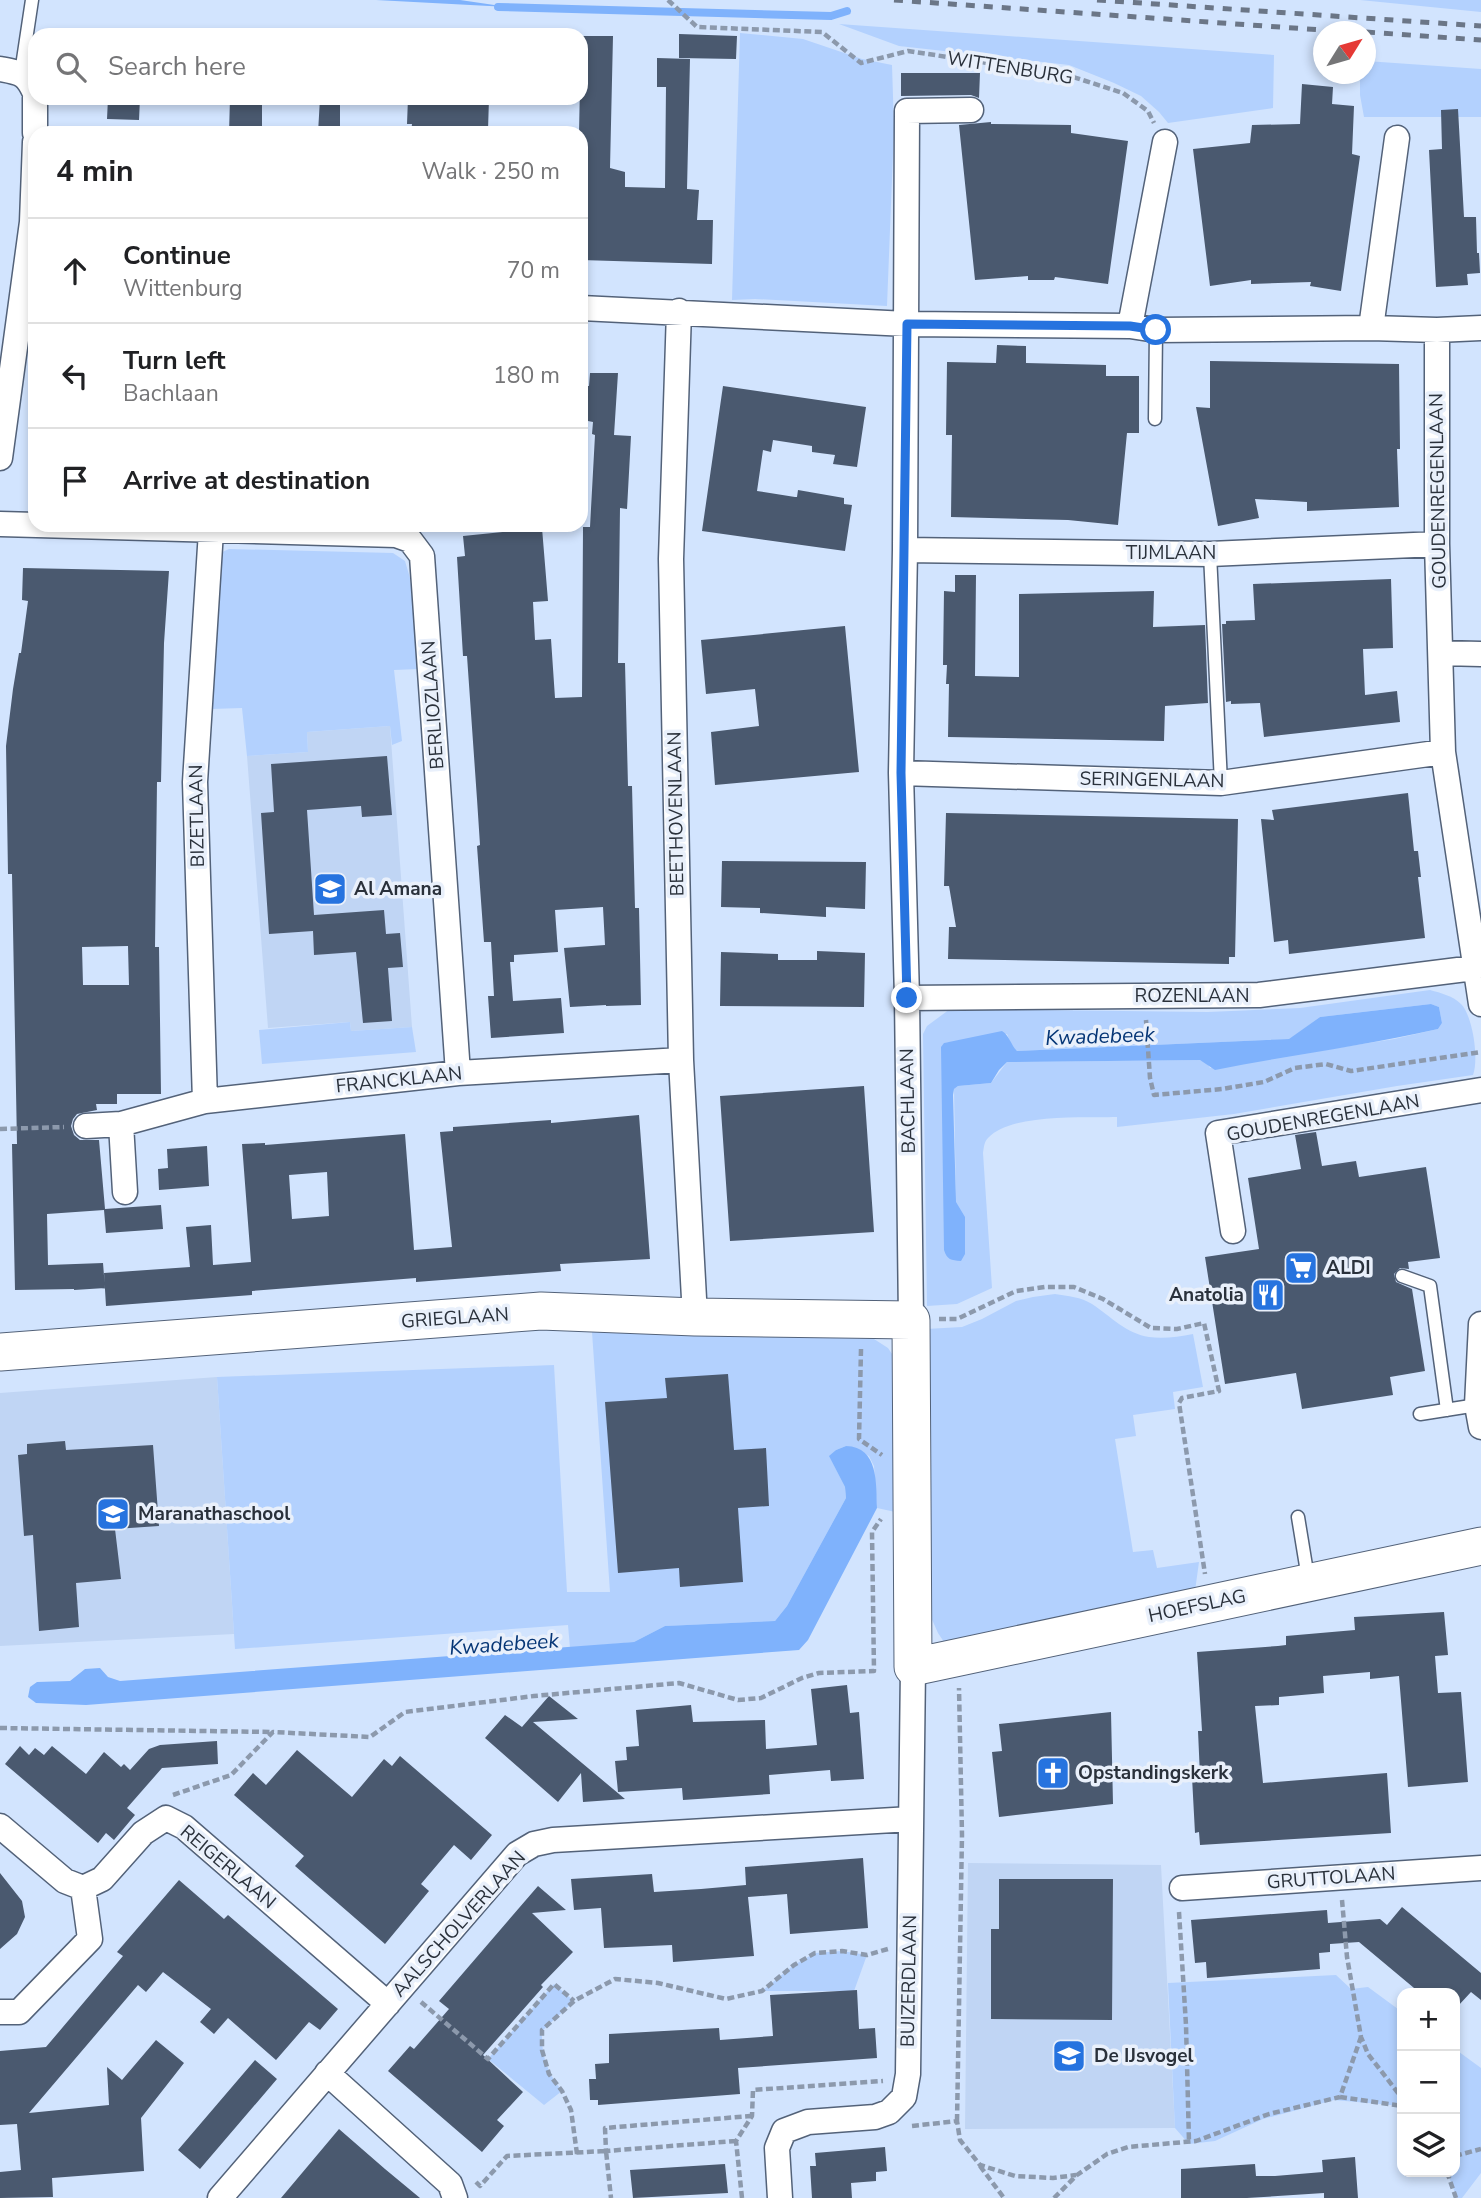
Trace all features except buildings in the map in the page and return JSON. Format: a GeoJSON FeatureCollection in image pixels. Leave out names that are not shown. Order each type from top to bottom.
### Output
{"type":"FeatureCollection","features":[{"type":"Feature","properties":{"kind":"street"},"geometry":{"type":"LineString","coordinates":[[10,71],[28,80]]}},
{"type":"Feature","properties":{"kind":"street"},"geometry":{"type":"LineString","coordinates":[[35,105],[35,126]]}},
{"type":"Feature","properties":{"kind":"street"},"geometry":{"type":"LineString","coordinates":[[907,324],[907,111],[971,110]]}},
{"type":"Feature","properties":{"kind":"street"},"geometry":{"type":"LineString","coordinates":[[1371,328],[1398,138]]}},
{"type":"Feature","properties":{"kind":"street"},"geometry":{"type":"LineString","coordinates":[[1130,326],[1165,142]]}},
{"type":"Feature","properties":{"kind":"street"},"geometry":{"type":"LineString","coordinates":[[0,458],[3,410],[28,297]]}},
{"type":"Feature","properties":{"kind":"street"},"geometry":{"type":"LineString","coordinates":[[588,308],[907,324],[1130,326],[1156,330],[1481,328]]}},
{"type":"Feature","properties":{"kind":"street","name":"BEETHOVENLAAN"},"geometry":{"type":"LineString","coordinates":[[679,311],[671,559],[681,1060],[695,1317]]}},
{"type":"Feature","properties":{"kind":"street","name":"BACHLAAN"},"geometry":{"type":"LineString","coordinates":[[907,324],[901,773],[907,998],[914,1667]]}},
{"type":"Feature","properties":{"kind":"street","name":"GOUDENREGENLAAN"},"geometry":{"type":"LineString","coordinates":[[1437,330],[1437,544],[1443,752],[1481,1004]]}},
{"type":"Feature","properties":{"kind":"street","name":"BERLIOZLAAN"},"geometry":{"type":"LineString","coordinates":[[0,524],[28,525]]}},
{"type":"Feature","properties":{"kind":"street","name":"BIZETLAAN"},"geometry":{"type":"LineString","coordinates":[[205,1101],[195,782],[211,532]]}},
{"type":"Feature","properties":{"kind":"street","name":"BERLIOZLAAN"},"geometry":{"type":"LineString","coordinates":[[257,532],[396,535],[410,540],[422,556],[458,1073]]}},
{"type":"Feature","properties":{"kind":"street","name":"TIJMLAAN"},"geometry":{"type":"LineString","coordinates":[[905,550],[1210,554],[1437,544]]}},
{"type":"Feature","properties":{"kind":"street"},"geometry":{"type":"LineString","coordinates":[[1441,653],[1481,654]]}},
{"type":"Feature","properties":{"kind":"street","name":"SERINGENLAAN"},"geometry":{"type":"LineString","coordinates":[[901,773],[1221,783],[1443,752]]}},
{"type":"Feature","properties":{"kind":"street","name":"ROZENLAAN"},"geometry":{"type":"LineString","coordinates":[[907,998],[1259,995],[1474,968]]}},
{"type":"Feature","properties":{"kind":"street","name":"FRANCKLAAN"},"geometry":{"type":"LineString","coordinates":[[86,1126],[121,1124],[205,1101],[458,1073],[681,1060]]}},
{"type":"Feature","properties":{"kind":"street","name":"GOUDENREGENLAAN"},"geometry":{"type":"LineString","coordinates":[[1233,1231],[1218,1133],[1481,1090]]}},
{"type":"Feature","properties":{"kind":"street"},"geometry":{"type":"LineString","coordinates":[[121,1124],[125,1192]]}},
{"type":"Feature","properties":{"kind":"street","name":"GRIEGLAAN"},"geometry":{"type":"LineString","coordinates":[[0,1352],[541,1311],[695,1317],[911,1320]]}},
{"type":"Feature","properties":{"kind":"street"},"geometry":{"type":"LineString","coordinates":[[1479,1416],[1481,1324]]}},
{"type":"Feature","properties":{"kind":"street","name":"HOEFSLAG"},"geometry":{"type":"LineString","coordinates":[[914,1667],[1481,1546]]}},
{"type":"Feature","properties":{"kind":"street","name":"BUIZERDLAAN"},"geometry":{"type":"LineString","coordinates":[[874,2118],[889,2112],[904,2097],[908,2074],[914,1667]]}},
{"type":"Feature","properties":{"kind":"street","name":"REIGERLAAN"},"geometry":{"type":"LineString","coordinates":[[83,1888],[102,1880],[143,1833],[166,1818],[184,1827],[395,1995]]}},
{"type":"Feature","properties":{"kind":"street","name":"AALSCHOLVERLAAN"},"geometry":{"type":"LineString","coordinates":[[220,2198],[517,1854],[534,1844],[553,1840],[911,1819]]}},
{"type":"Feature","properties":{"kind":"street"},"geometry":{"type":"LineString","coordinates":[[0,1826],[65,1881],[83,1888],[90,1939],[19,2011],[0,2012]]}},
{"type":"Feature","properties":{"kind":"street","name":"GRUTTOLAAN"},"geometry":{"type":"LineString","coordinates":[[1182,1888],[1481,1868]]}},
{"type":"Feature","properties":{"kind":"street"},"geometry":{"type":"LineString","coordinates":[[327,2073],[450,2184],[455,2198]]}},
{"type":"Feature","properties":{"kind":"street"},"geometry":{"type":"LineString","coordinates":[[780,2198],[776,2148],[784,2131],[808,2122],[874,2118]]}},
{"type":"Feature","properties":{"kind":"lane"},"geometry":{"type":"LineString","coordinates":[[10,71],[32,0]]}},
{"type":"Feature","properties":{"kind":"lane"},"geometry":{"type":"LineString","coordinates":[[1155,419],[1156,330]]}},
{"type":"Feature","properties":{"kind":"lane"},"geometry":{"type":"LineString","coordinates":[[1210,554],[1221,783]]}},
{"type":"Feature","properties":{"kind":"lane"},"geometry":{"type":"LineString","coordinates":[[1402,1276],[1430,1286],[1447,1410]]}},
{"type":"Feature","properties":{"kind":"lane"},"geometry":{"type":"LineString","coordinates":[[1420,1414],[1447,1410],[1479,1416]]}},
{"type":"Feature","properties":{"kind":"lane"},"geometry":{"type":"LineString","coordinates":[[1298,1517],[1309,1582]]}},
{"type":"Feature","properties":{"kind":"path","name":"WITTENBURG"},"geometry":{"type":"LineString","coordinates":[[670,1],[697,27],[822,33],[861,63],[908,51],[1067,75],[1123,93],[1147,111],[1165,142]]}},
{"type":"Feature","properties":{"kind":"path"},"geometry":{"type":"LineString","coordinates":[[1146,1013],[1150,1078],[1154,1095],[1264,1082],[1295,1068],[1326,1064],[1351,1071],[1481,1052]]}},
{"type":"Feature","properties":{"kind":"path"},"geometry":{"type":"LineString","coordinates":[[0,1129],[86,1126]]}},
{"type":"Feature","properties":{"kind":"path"},"geometry":{"type":"LineString","coordinates":[[911,1320],[957,1319],[1016,1291],[1074,1287],[1103,1299],[1151,1328],[1177,1329],[1204,1322],[1219,1391],[1182,1398],[1179,1403],[1209,1604]]}},
{"type":"Feature","properties":{"kind":"path"},"geometry":{"type":"LineString","coordinates":[[862,1320],[859,1439],[885,1458]]}},
{"type":"Feature","properties":{"kind":"path"},"geometry":{"type":"LineString","coordinates":[[0,1728],[273,1732],[370,1737],[405,1712],[534,1696],[679,1683],[738,1700],[761,1698],[802,1678],[819,1673],[874,1671],[872,1532],[885,1510]]}},
{"type":"Feature","properties":{"kind":"path"},"geometry":{"type":"LineString","coordinates":[[958,1658],[962,1835],[957,2122],[960,2140],[1004,2198]]}},
{"type":"Feature","properties":{"kind":"path"},"geometry":{"type":"LineString","coordinates":[[166,1818],[169,1797],[230,1775],[273,1732]]}},
{"type":"Feature","properties":{"kind":"path"},"geometry":{"type":"LineString","coordinates":[[1339,1878],[1347,1957],[1361,2037],[1368,2054],[1397,2092]]}},
{"type":"Feature","properties":{"kind":"path"},"geometry":{"type":"LineString","coordinates":[[1182,1888],[1178,1896],[1186,2025],[1189,2142]]}},
{"type":"Feature","properties":{"kind":"path"},"geometry":{"type":"LineString","coordinates":[[577,2154],[571,2110],[562,2091],[549,2074],[542,2050],[542,2030],[574,2001],[615,1979],[658,1983],[726,1999],[762,1991],[794,1965],[815,1953],[842,1951],[867,1955],[892,1948]]}},
{"type":"Feature","properties":{"kind":"path"},"geometry":{"type":"LineString","coordinates":[[395,1995],[488,2059],[554,1984],[574,2001]]}},
{"type":"Feature","properties":{"kind":"path"},"geometry":{"type":"LineString","coordinates":[[1340,2097],[1361,2037]]}},
{"type":"Feature","properties":{"kind":"path"},"geometry":{"type":"LineString","coordinates":[[741,2198],[736,2141],[751,2116],[753,2091],[880,2082],[889,2078]]}},
{"type":"Feature","properties":{"kind":"path"},"geometry":{"type":"LineString","coordinates":[[1054,2198],[1077,2175],[1107,2154],[1128,2147],[1189,2142],[1269,2114],[1340,2097],[1397,2105]]}},
{"type":"Feature","properties":{"kind":"path"},"geometry":{"type":"LineString","coordinates":[[611,2198],[604,2128],[751,2116]]}},
{"type":"Feature","properties":{"kind":"path"},"geometry":{"type":"LineString","coordinates":[[874,2118],[886,2128],[957,2122]]}},
{"type":"Feature","properties":{"kind":"path"},"geometry":{"type":"LineString","coordinates":[[480,2186],[507,2156],[577,2154],[736,2141]]}},
{"type":"Feature","properties":{"kind":"path"},"geometry":{"type":"LineString","coordinates":[[1460,2155],[1481,2149]]}},
{"type":"Feature","properties":{"kind":"path"},"geometry":{"type":"LineString","coordinates":[[980,2165],[1015,2176],[1053,2178],[1077,2175]]}},
{"type":"Feature","properties":{"kind":"path"},"geometry":{"type":"LineString","coordinates":[[1449,2177],[1456,2198]]}},
{"type":"Feature","properties":{"kind":"shaded area"},"geometry":{"type":"Polygon","coordinates":[[[376,0],[460,0],[508,7],[376,0]]]}},
{"type":"Feature","properties":{"kind":"shaded area"},"geometry":{"type":"Polygon","coordinates":[[[1360,0],[1481,0],[1481,12],[1360,0]]]}},
{"type":"Feature","properties":{"kind":"shaded area"},"geometry":{"type":"Polygon","coordinates":[[[839,24],[1274,55],[1273,108],[1168,123],[1141,96],[1069,65],[899,46],[839,24]]]}},
{"type":"Feature","properties":{"kind":"shaded area"},"geometry":{"type":"Polygon","coordinates":[[[740,33],[803,39],[862,59],[892,65],[894,128],[887,306],[732,300],[740,33]]]}},
{"type":"Feature","properties":{"kind":"shaded area"},"geometry":{"type":"Polygon","coordinates":[[[1376,62],[1481,69],[1481,117],[1364,117],[1360,84],[1376,84],[1376,62]]]}},
{"type":"Feature","properties":{"kind":"shaded area"},"geometry":{"type":"Polygon","coordinates":[[[229,549],[393,553],[405,561],[410,578],[419,669],[394,670],[402,741],[392,745],[390,726],[307,732],[308,752],[247,756],[242,708],[211,709],[218,554],[229,549]]]}},
{"type":"Feature","properties":{"kind":"shaded area","name":"Al Amana"},"geometry":{"type":"Polygon","coordinates":[[[390,726],[412,1027],[351,1031],[350,1022],[268,1028],[247,756],[308,752],[307,732],[390,726]]]}},
{"type":"Feature","properties":{"kind":"shaded area"},"geometry":{"type":"Polygon","coordinates":[[[1430,990],[1447,995],[1461,1004],[1469,1018],[1475,1049],[1473,1075],[1234,1114],[1117,1127],[1117,1117],[1068,1117],[1013,1124],[999,1130],[984,1145],[992,1288],[957,1304],[927,1306],[923,1034],[927,1026],[950,1009],[1208,1012],[1300,1008],[1430,990]],[[1431,1004],[1320,1017],[1290,1039],[1017,1051],[1007,1034],[944,1043],[956,1202],[954,1089],[958,1086],[991,1083],[1007,1062],[1200,1060],[1206,1062],[1210,1068],[1394,1039],[1438,1029],[1442,1023],[1439,1007],[1431,1004]]]}},
{"type":"Feature","properties":{"kind":"shaded area"},"geometry":{"type":"Polygon","coordinates":[[[1431,1004],[1439,1007],[1442,1023],[1438,1029],[1215,1070],[1200,1060],[1007,1062],[991,1083],[958,1086],[953,1095],[956,1202],[965,1217],[965,1254],[961,1261],[950,1259],[945,1253],[941,1047],[944,1043],[1002,1031],[1017,1051],[1289,1039],[1320,1017],[1431,1004]]]}},
{"type":"Feature","properties":{"kind":"shaded area"},"geometry":{"type":"Polygon","coordinates":[[[350,1022],[351,1031],[412,1027],[416,1052],[262,1064],[259,1030],[350,1022]]]}},
{"type":"Feature","properties":{"kind":"shaded area"},"geometry":{"type":"Polygon","coordinates":[[[1055,1294],[1088,1302],[1141,1335],[1165,1338],[1193,1334],[1203,1387],[1173,1392],[1175,1409],[1133,1415],[1136,1436],[1115,1439],[1133,1552],[1153,1550],[1157,1568],[1199,1562],[1195,1591],[944,1642],[930,1615],[926,1329],[962,1327],[1016,1301],[1055,1294]]]}},
{"type":"Feature","properties":{"kind":"shaded area"},"geometry":{"type":"Polygon","coordinates":[[[592,1332],[874,1339],[888,1348],[896,1360],[900,1513],[877,1508],[874,1466],[869,1456],[846,1446],[836,1450],[830,1457],[845,1487],[846,1498],[787,1606],[775,1621],[665,1626],[634,1642],[570,1648],[568,1625],[235,1649],[217,1377],[554,1365],[567,1592],[610,1592],[592,1332]]]}},
{"type":"Feature","properties":{"kind":"shaded area","name":"Maranathaschool"},"geometry":{"type":"Polygon","coordinates":[[[217,1377],[234,1634],[0,1646],[0,1393],[217,1377]]]}},
{"type":"Feature","properties":{"kind":"shaded area"},"geometry":{"type":"Polygon","coordinates":[[[846,1446],[865,1453],[874,1468],[877,1508],[808,1640],[799,1650],[86,1705],[36,1703],[28,1697],[30,1687],[37,1682],[70,1681],[85,1669],[100,1668],[108,1677],[120,1681],[634,1642],[665,1626],[775,1621],[787,1606],[846,1498],[845,1487],[829,1456],[846,1446]]]}},
{"type":"Feature","properties":{"kind":"shaded area","name":"De IJsvogel"},"geometry":{"type":"Polygon","coordinates":[[[968,1863],[1161,1865],[1175,2128],[965,2129],[968,1863]]]}},
{"type":"Feature","properties":{"kind":"shaded area"},"geometry":{"type":"Polygon","coordinates":[[[842,1951],[867,1955],[854,1991],[762,1991],[794,1965],[815,1953],[842,1951]]]}},
{"type":"Feature","properties":{"kind":"shaded area"},"geometry":{"type":"Polygon","coordinates":[[[1336,1975],[1351,1989],[1368,1987],[1397,2008],[1397,2106],[1334,2100],[1263,2119],[1215,2141],[1189,2144],[1175,2128],[1168,1983],[1336,1975]]]}},
{"type":"Feature","properties":{"kind":"shaded area"},"geometry":{"type":"Polygon","coordinates":[[[554,1984],[574,2001],[542,2031],[546,2063],[562,2091],[544,2105],[488,2059],[554,1984]]]}},
{"type":"Feature","properties":{"kind":"shaded area"},"geometry":{"type":"Polygon","coordinates":[[[1460,2053],[1481,2068],[1481,2173],[1462,2198],[1457,2198],[1449,2177],[1460,2177],[1460,2053]]]}},
{"type":"Feature","properties":{"kind":"waterway"},"geometry":{"type":"LineString","coordinates":[[498,7],[831,16],[847,11]]}},
{"type":"Feature","properties":{"kind":"railway"},"geometry":{"type":"LineString","coordinates":[[894,0],[1313,29]]}},
{"type":"Feature","properties":{"kind":"railway"},"geometry":{"type":"LineString","coordinates":[[1097,0],[1481,26]]}},
{"type":"Feature","properties":{"kind":"railway"},"geometry":{"type":"LineString","coordinates":[[1376,33],[1481,40]]}},
{"type":"Feature","properties":{"kind":"place","name":"Al Amana"},"geometry":{"type":"Point","coordinates":[330,889]}},
{"type":"Feature","properties":{"kind":"place","name":"ALDI"},"geometry":{"type":"Point","coordinates":[1301,1268]}},
{"type":"Feature","properties":{"kind":"place","name":"Anatolia"},"geometry":{"type":"Point","coordinates":[1268,1295]}},
{"type":"Feature","properties":{"kind":"place","name":"Maranathaschool"},"geometry":{"type":"Point","coordinates":[113,1514]}},
{"type":"Feature","properties":{"kind":"place","name":"Opstandingskerk"},"geometry":{"type":"Point","coordinates":[1053,1773]}},
{"type":"Feature","properties":{"kind":"place","name":"De IJsvogel"},"geometry":{"type":"Point","coordinates":[1069,2056]}},
{"type":"Feature","properties":{"kind":"route"},"geometry":{"type":"LineString","coordinates":[[907,998],[901,773],[907,324],[1130,326],[1156,330]]}},
{"type":"Feature","properties":{"kind":"water label","name":"Kwadebeek"},"geometry":{"type":"Point","coordinates":[1100,1036]}},
{"type":"Feature","properties":{"kind":"water label","name":"Kwadebeek"},"geometry":{"type":"Point","coordinates":[504,1644]}}]}
